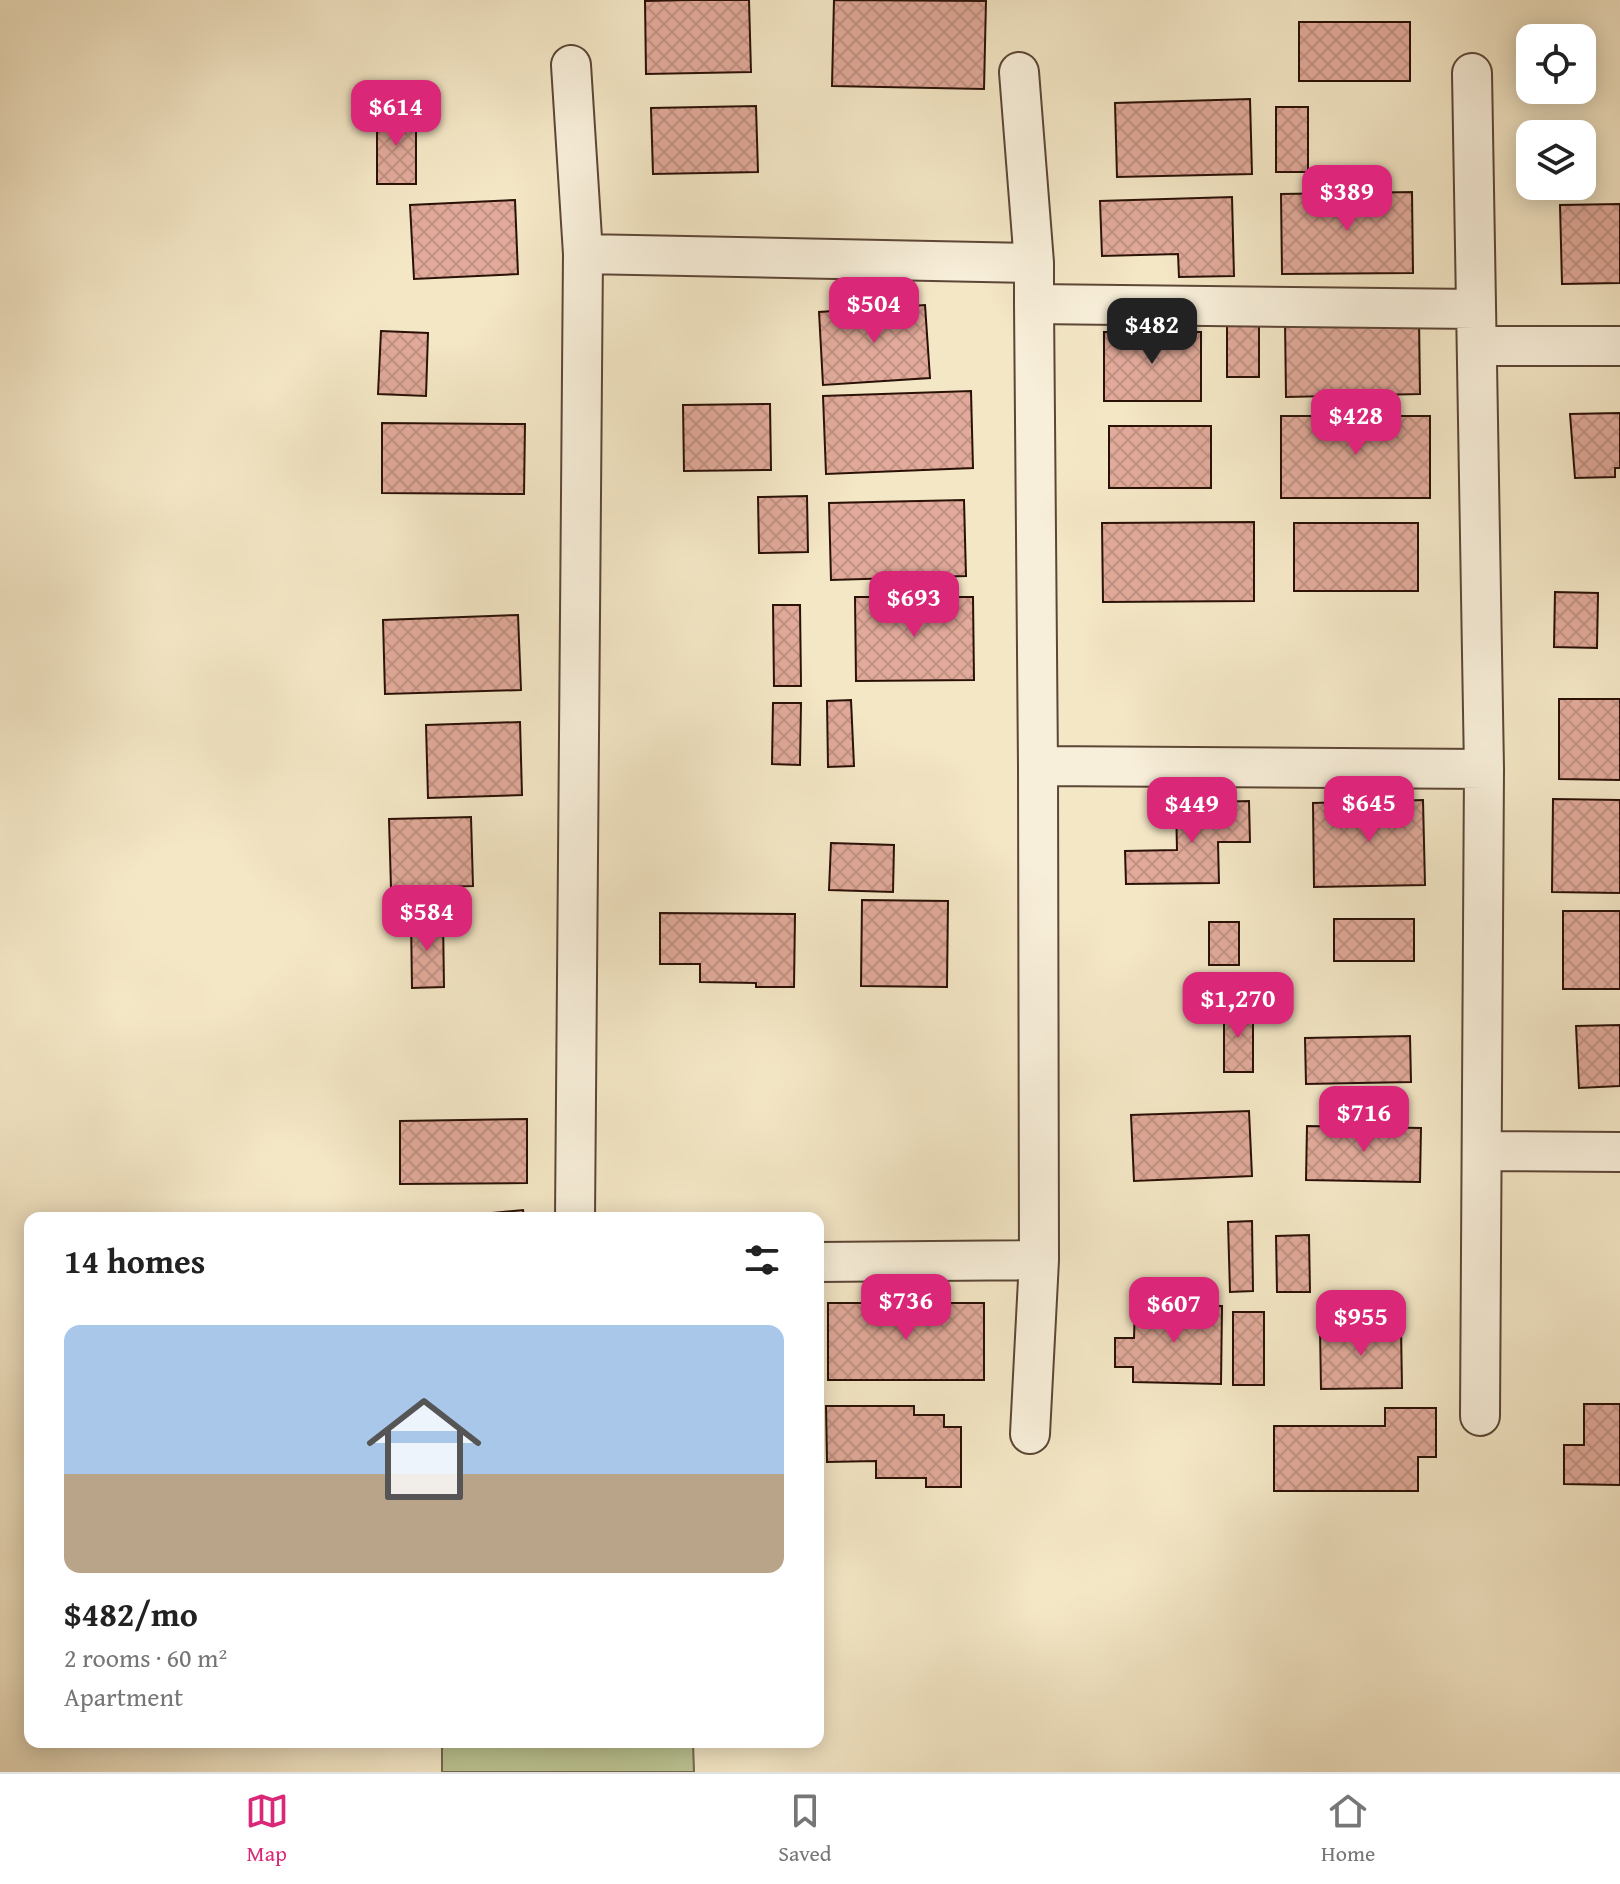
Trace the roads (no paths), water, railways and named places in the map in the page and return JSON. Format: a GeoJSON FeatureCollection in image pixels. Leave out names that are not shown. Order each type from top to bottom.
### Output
{"type":"FeatureCollection","features":[{"type":"Feature","properties":{"kind":"street"},"geometry":{"type":"LineString","coordinates":[[571,65],[583,254],[575,1212]]}},
{"type":"Feature","properties":{"kind":"street"},"geometry":{"type":"LineString","coordinates":[[1019,72],[1034,263],[1039,1260],[1030,1434]]}},
{"type":"Feature","properties":{"kind":"street"},"geometry":{"type":"LineString","coordinates":[[1472,73],[1484,769],[1480,1416]]}},
{"type":"Feature","properties":{"kind":"street"},"geometry":{"type":"LineString","coordinates":[[583,254],[1034,263]]}},
{"type":"Feature","properties":{"kind":"street"},"geometry":{"type":"LineString","coordinates":[[1034,304],[1476,309]]}},
{"type":"Feature","properties":{"kind":"street"},"geometry":{"type":"LineString","coordinates":[[1477,346],[1620,346]]}},
{"type":"Feature","properties":{"kind":"street"},"geometry":{"type":"LineString","coordinates":[[1038,766],[1484,769]]}},
{"type":"Feature","properties":{"kind":"street"},"geometry":{"type":"LineString","coordinates":[[1482,1151],[1620,1152]]}},
{"type":"Feature","properties":{"kind":"street"},"geometry":{"type":"LineString","coordinates":[[824,1262],[1039,1260]]}}]}
